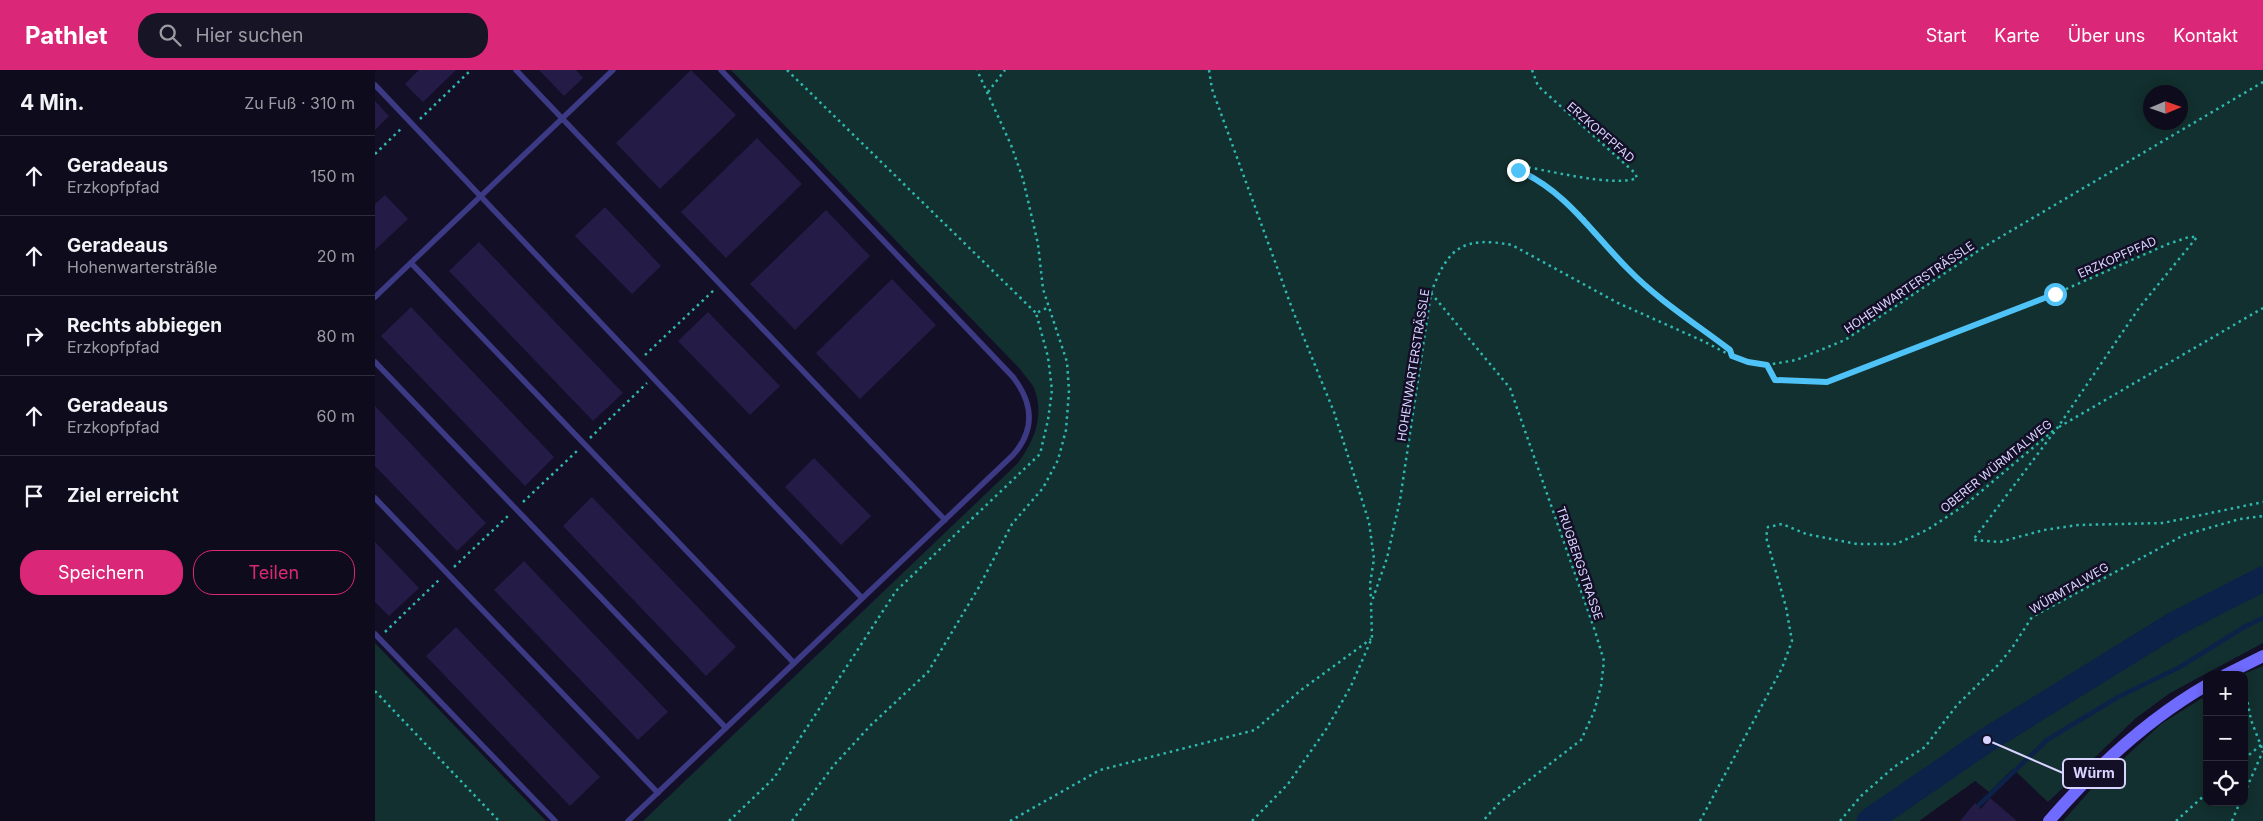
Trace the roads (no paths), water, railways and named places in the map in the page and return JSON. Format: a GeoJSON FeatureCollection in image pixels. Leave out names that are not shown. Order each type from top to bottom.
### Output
{"type":"FeatureCollection","features":[{"type":"Feature","properties":{"kind":"main road"},"geometry":{"type":"LineString","coordinates":[[2232,671],[2263,656]]}},
{"type":"Feature","properties":{"kind":"main road"},"geometry":{"type":"LineString","coordinates":[[2049,821],[2118,749],[2176,703],[2203,687]]}},
{"type":"Feature","properties":{"kind":"lane"},"geometry":{"type":"LineString","coordinates":[[516,70],[945,520]]}},
{"type":"Feature","properties":{"kind":"lane"},"geometry":{"type":"LineString","coordinates":[[375,297],[613,70]]}},
{"type":"Feature","properties":{"kind":"lane"},"geometry":{"type":"LineString","coordinates":[[628,821],[1013,455],[1028,434],[1029,415],[1024,392],[1013,377],[721,70]]}},
{"type":"Feature","properties":{"kind":"lane"},"geometry":{"type":"LineString","coordinates":[[375,85],[862,598]]}},
{"type":"Feature","properties":{"kind":"lane"},"geometry":{"type":"LineString","coordinates":[[411,263],[794,663]]}},
{"type":"Feature","properties":{"kind":"lane"},"geometry":{"type":"LineString","coordinates":[[375,362],[726,728]]}},
{"type":"Feature","properties":{"kind":"lane"},"geometry":{"type":"LineString","coordinates":[[375,498],[658,793]]}},
{"type":"Feature","properties":{"kind":"lane"},"geometry":{"type":"LineString","coordinates":[[377,636],[555,821]]}},
{"type":"Feature","properties":{"kind":"waterway"},"geometry":{"type":"LineString","coordinates":[[1869,821],[1987,740],[2173,625],[2263,579]]}},
{"type":"Feature","properties":{"kind":"waterway"},"geometry":{"type":"LineString","coordinates":[[1978,806],[2047,740],[2118,697],[2180,667],[2246,626],[2263,618]]}},
{"type":"Feature","properties":{"kind":"place","name":"Würm"},"geometry":{"type":"Point","coordinates":[1987,740]}}]}
